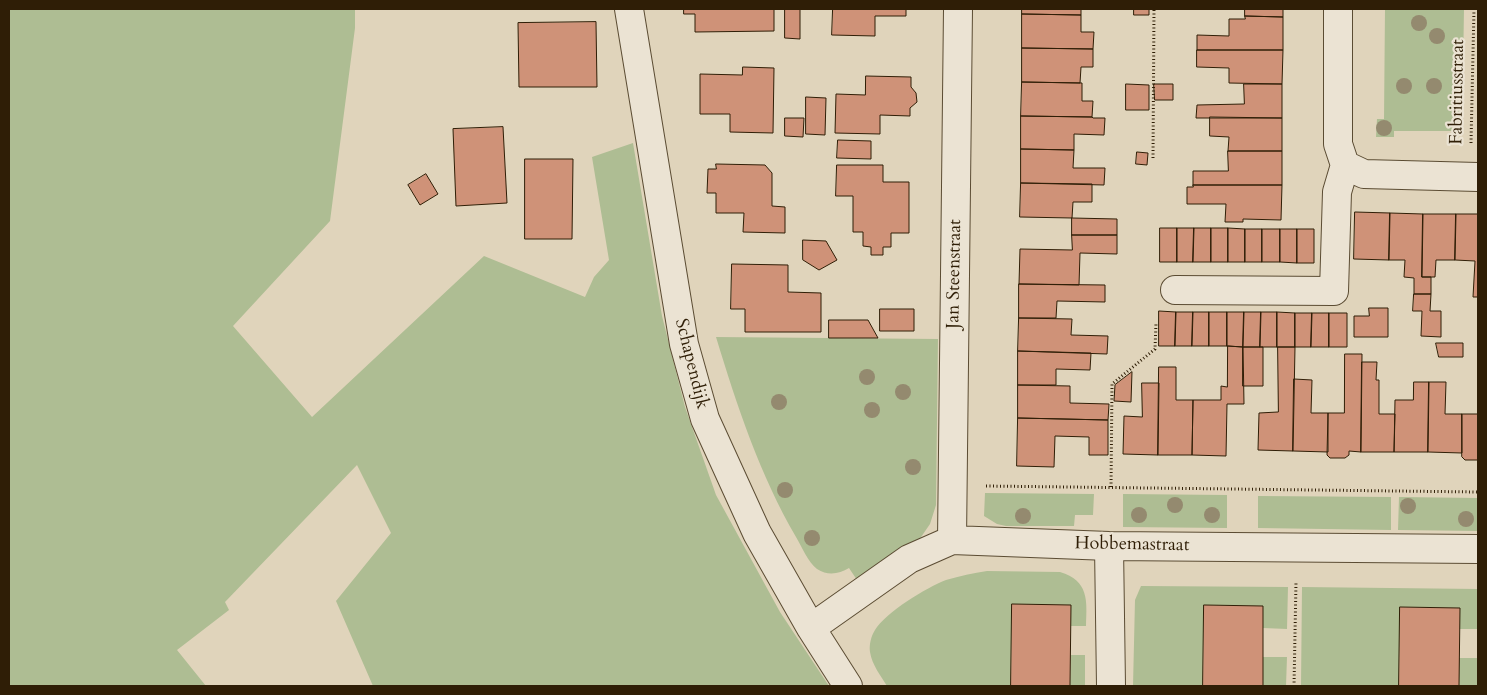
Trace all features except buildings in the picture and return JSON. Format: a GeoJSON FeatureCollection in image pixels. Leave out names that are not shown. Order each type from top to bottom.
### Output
{"type":"FeatureCollection","features":[{"type":"Feature","properties":{"kind":"street","name":"Schapendijk"},"geometry":{"type":"LineString","coordinates":[[628,9],[684,344],[705,418],[757,533],[811,628],[848,686]]}},
{"type":"Feature","properties":{"kind":"street","name":"Jan Steenstraat"},"geometry":{"type":"LineString","coordinates":[[952,540],[958,9]]}},
{"type":"Feature","properties":{"kind":"street"},"geometry":{"type":"LineString","coordinates":[[1175,290],[1334,291],[1338,192],[1345,165],[1338,144],[1338,9]]}},
{"type":"Feature","properties":{"kind":"street"},"geometry":{"type":"LineString","coordinates":[[1345,165],[1364,174],[1475,177]]}},
{"type":"Feature","properties":{"kind":"street","name":"Hobbemastraat"},"geometry":{"type":"LineString","coordinates":[[811,628],[909,559],[952,540],[1110,546],[1478,549]]}},
{"type":"Feature","properties":{"kind":"street"},"geometry":{"type":"LineString","coordinates":[[1110,546],[1111,686]]}},
{"type":"Feature","properties":{"kind":"path"},"geometry":{"type":"LineString","coordinates":[[1153,158],[1154,9]]}},
{"type":"Feature","properties":{"kind":"path","name":"Fabritiusstraat"},"geometry":{"type":"LineString","coordinates":[[1474,9],[1475,177]]}},
{"type":"Feature","properties":{"kind":"path"},"geometry":{"type":"LineString","coordinates":[[1111,487],[1112,384],[1155,349],[1156,323]]}},
{"type":"Feature","properties":{"kind":"path"},"geometry":{"type":"LineString","coordinates":[[952,485],[1478,492]]}},
{"type":"Feature","properties":{"kind":"path"},"geometry":{"type":"LineString","coordinates":[[1294,686],[1296,582]]}},
{"type":"Feature","properties":{"kind":"green space"},"geometry":{"type":"Polygon","coordinates":[[[9,9],[355,9],[355,28],[330,221],[233,326],[312,417],[484,256],[585,297],[594,277],[609,260],[592,157],[633,143],[662,316],[685,407],[716,495],[780,612],[829,686],[373,686],[336,601],[391,533],[357,465],[225,602],[229,610],[177,650],[206,686],[9,686],[9,9]]]}},
{"type":"Feature","properties":{"kind":"green space"},"geometry":{"type":"Polygon","coordinates":[[[1385,9],[1464,9],[1462,131],[1394,131],[1394,137],[1376,137],[1377,119],[1384,119],[1385,9]]]}},
{"type":"Feature","properties":{"kind":"green space"},"geometry":{"type":"Polygon","coordinates":[[[716,337],[938,339],[936,505],[930,524],[919,540],[857,580],[849,568],[837,573],[829,573],[821,571],[814,566],[805,554],[783,513],[760,465],[732,389],[716,337]]]}},
{"type":"Feature","properties":{"kind":"green space"},"geometry":{"type":"Polygon","coordinates":[[[985,493],[1094,494],[1093,515],[1075,515],[1074,526],[1006,526],[997,524],[984,516],[985,493]]]}},
{"type":"Feature","properties":{"kind":"green space"},"geometry":{"type":"Polygon","coordinates":[[[1123,494],[1227,495],[1227,528],[1123,527],[1123,494]]]}},
{"type":"Feature","properties":{"kind":"green space"},"geometry":{"type":"Polygon","coordinates":[[[1258,496],[1391,497],[1391,530],[1258,528],[1258,496]]]}},
{"type":"Feature","properties":{"kind":"green space"},"geometry":{"type":"Polygon","coordinates":[[[1399,497],[1478,498],[1478,531],[1398,530],[1399,497]]]}},
{"type":"Feature","properties":{"kind":"green space"},"geometry":{"type":"Polygon","coordinates":[[[987,571],[1060,572],[1069,576],[1081,586],[1084,593],[1086,600],[1086,626],[1071,626],[1071,605],[1012,604],[1011,686],[887,686],[875,666],[870,652],[871,638],[880,623],[907,601],[938,583],[956,577],[987,571]]]}},
{"type":"Feature","properties":{"kind":"green space"},"geometry":{"type":"Polygon","coordinates":[[[1141,586],[1288,587],[1287,629],[1263,628],[1263,606],[1204,605],[1203,686],[1133,686],[1135,600],[1141,586]]]}},
{"type":"Feature","properties":{"kind":"green space"},"geometry":{"type":"Polygon","coordinates":[[[1302,587],[1478,589],[1478,629],[1459,629],[1459,608],[1401,607],[1399,686],[1301,686],[1302,587]]]}},
{"type":"Feature","properties":{"kind":"green space"},"geometry":{"type":"Polygon","coordinates":[[[1071,655],[1085,655],[1085,686],[1070,686],[1071,655]]]}},
{"type":"Feature","properties":{"kind":"green space"},"geometry":{"type":"Polygon","coordinates":[[[1263,657],[1287,657],[1286,686],[1263,686],[1263,657]]]}},
{"type":"Feature","properties":{"kind":"green space"},"geometry":{"type":"Polygon","coordinates":[[[1459,658],[1478,658],[1478,686],[1459,686],[1459,658]]]}}]}
